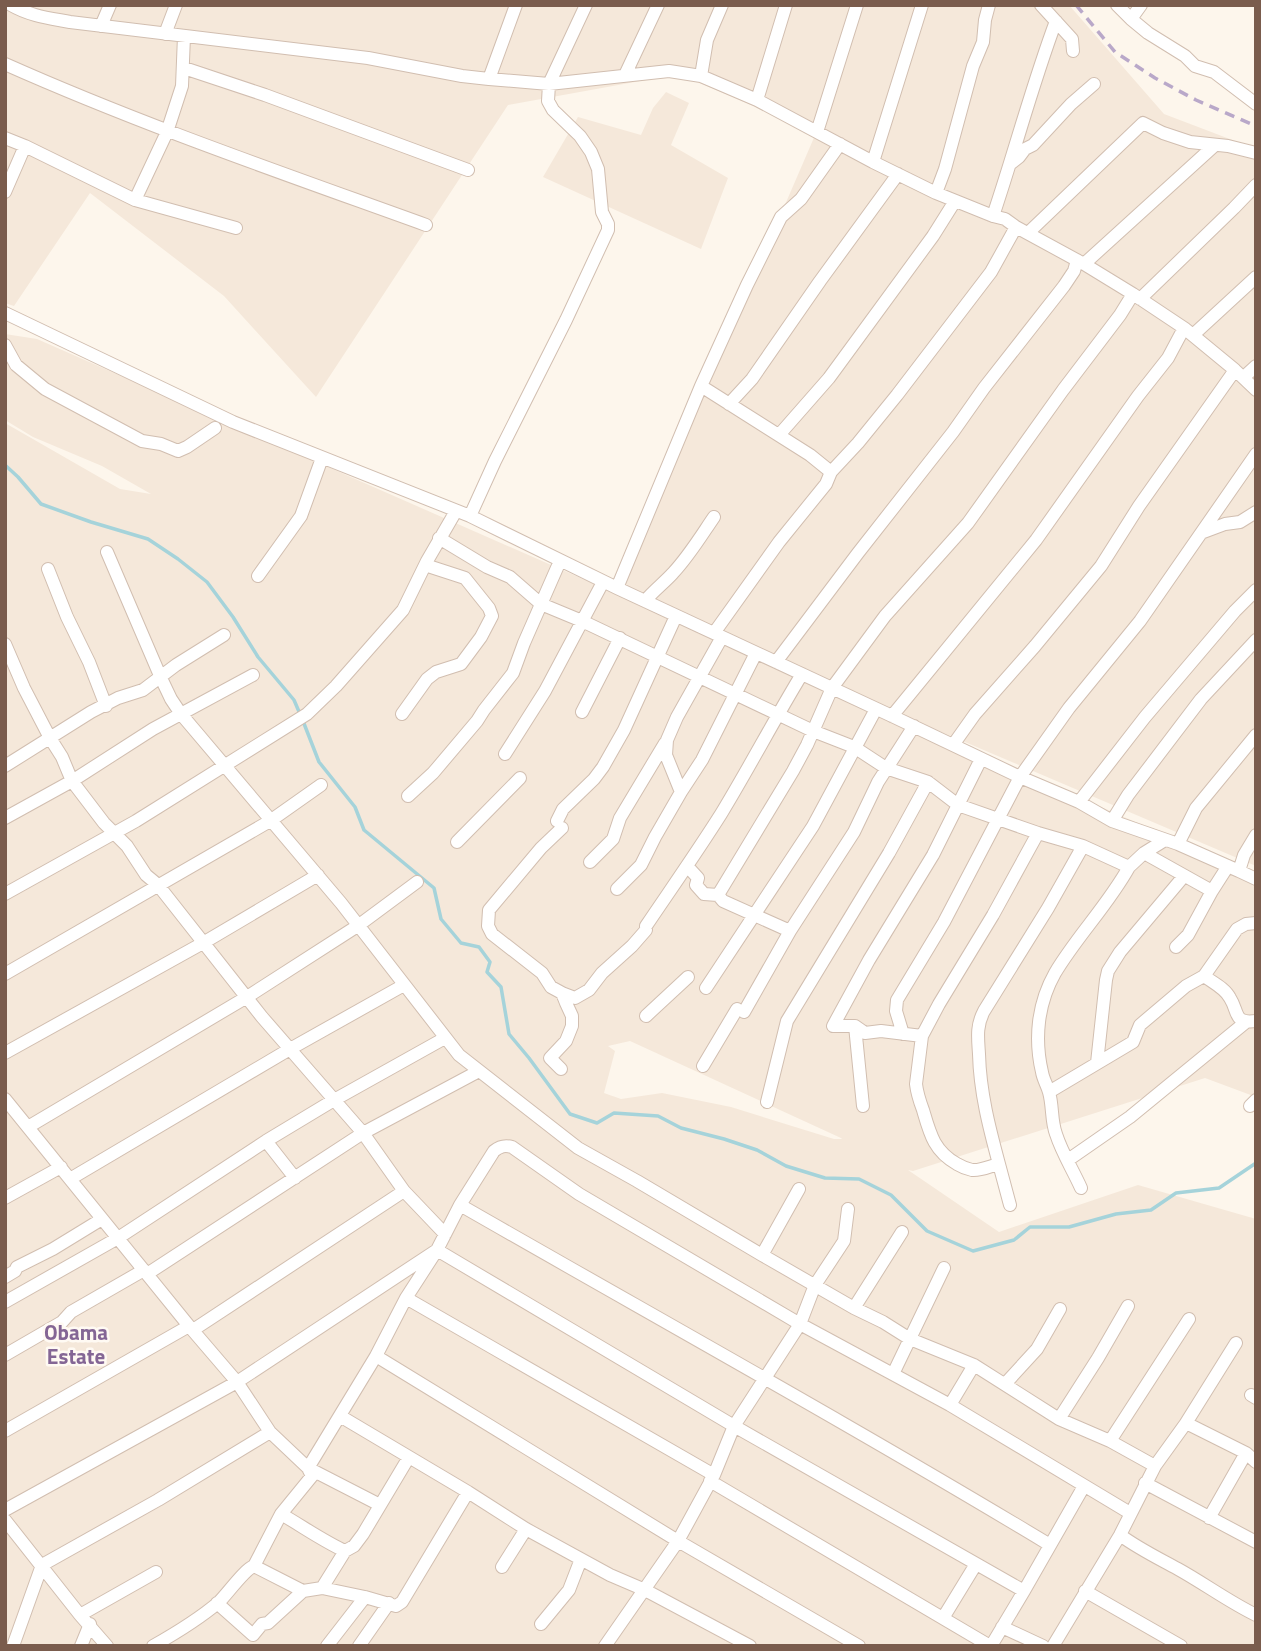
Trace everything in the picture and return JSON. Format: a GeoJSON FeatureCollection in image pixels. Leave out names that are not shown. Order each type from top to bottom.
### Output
{"type":"FeatureCollection","features":[{"type":"Feature","properties":{"kind":"street"},"geometry":{"type":"LineString","coordinates":[[11,5],[24,12],[42,11],[101,26],[368,58],[489,79],[549,84],[669,71],[701,76],[757,100],[936,193],[1005,219],[1080,262],[1188,332],[1240,373],[1256,390]]}},
{"type":"Feature","properties":{"kind":"street"},"geometry":{"type":"LineString","coordinates":[[101,26],[110,5]]}},
{"type":"Feature","properties":{"kind":"street"},"geometry":{"type":"LineString","coordinates":[[165,34],[176,5]]}},
{"type":"Feature","properties":{"kind":"street"},"geometry":{"type":"LineString","coordinates":[[489,79],[516,5]]}},
{"type":"Feature","properties":{"kind":"street"},"geometry":{"type":"LineString","coordinates":[[470,516],[608,229],[602,212],[598,169],[591,152],[580,136],[552,110],[548,101],[549,84],[586,5]]}},
{"type":"Feature","properties":{"kind":"street"},"geometry":{"type":"LineString","coordinates":[[625,75],[658,5]]}},
{"type":"Feature","properties":{"kind":"street"},"geometry":{"type":"LineString","coordinates":[[701,76],[707,40],[722,5]]}},
{"type":"Feature","properties":{"kind":"street"},"geometry":{"type":"LineString","coordinates":[[757,100],[786,5]]}},
{"type":"Feature","properties":{"kind":"street"},"geometry":{"type":"LineString","coordinates":[[817,132],[856,5]]}},
{"type":"Feature","properties":{"kind":"street"},"geometry":{"type":"LineString","coordinates":[[873,162],[922,5]]}},
{"type":"Feature","properties":{"kind":"street"},"geometry":{"type":"LineString","coordinates":[[936,193],[973,66],[983,42],[989,5]]}},
{"type":"Feature","properties":{"kind":"street"},"geometry":{"type":"LineString","coordinates":[[1041,5],[1072,39],[1073,51]]}},
{"type":"Feature","properties":{"kind":"street"},"geometry":{"type":"LineString","coordinates":[[1117,5],[1148,33],[1195,65],[1214,72],[1256,104]]}},
{"type":"Feature","properties":{"kind":"street"},"geometry":{"type":"LineString","coordinates":[[1131,19],[1141,5]]}},
{"type":"Feature","properties":{"kind":"street"},"geometry":{"type":"LineString","coordinates":[[993,216],[1055,21]]}},
{"type":"Feature","properties":{"kind":"street"},"geometry":{"type":"LineString","coordinates":[[135,200],[167,131],[183,86],[184,36]]}},
{"type":"Feature","properties":{"kind":"street"},"geometry":{"type":"LineString","coordinates":[[5,64],[71,94],[167,131],[426,225]]}},
{"type":"Feature","properties":{"kind":"street"},"geometry":{"type":"LineString","coordinates":[[184,68],[468,170]]}},
{"type":"Feature","properties":{"kind":"street"},"geometry":{"type":"LineString","coordinates":[[1010,164],[1094,84]]}},
{"type":"Feature","properties":{"kind":"street"},"geometry":{"type":"LineString","coordinates":[[590,862],[613,839],[620,818],[667,740],[718,635],[779,542],[826,484],[831,472],[897,395],[1022,230],[1143,123],[1190,142],[1256,153]]}},
{"type":"Feature","properties":{"kind":"street"},"geometry":{"type":"LineString","coordinates":[[5,138],[135,200],[236,229]]}},
{"type":"Feature","properties":{"kind":"street"},"geometry":{"type":"LineString","coordinates":[[617,588],[701,386],[781,217],[801,199],[840,144]]}},
{"type":"Feature","properties":{"kind":"street"},"geometry":{"type":"LineString","coordinates":[[776,662],[1080,262],[1215,145]]}},
{"type":"Feature","properties":{"kind":"street"},"geometry":{"type":"LineString","coordinates":[[5,192],[25,146]]}},
{"type":"Feature","properties":{"kind":"street"},"geometry":{"type":"LineString","coordinates":[[729,404],[751,379],[898,174]]}},
{"type":"Feature","properties":{"kind":"street"},"geometry":{"type":"LineString","coordinates":[[718,895],[793,771],[832,688],[885,616],[968,523],[1120,315],[1256,185]]}},
{"type":"Feature","properties":{"kind":"street"},"geometry":{"type":"LineString","coordinates":[[779,435],[829,378],[933,236],[955,201]]}},
{"type":"Feature","properties":{"kind":"street"},"geometry":{"type":"LineString","coordinates":[[892,716],[1036,540],[1138,396],[1188,332],[1256,277]]}},
{"type":"Feature","properties":{"kind":"street"},"geometry":{"type":"LineString","coordinates":[[5,313],[233,422],[470,516],[603,582],[1079,802],[1112,821],[1171,842],[1256,879]]}},
{"type":"Feature","properties":{"kind":"street"},"geometry":{"type":"LineString","coordinates":[[5,345],[16,365],[45,390],[142,441],[161,444],[178,451],[215,428]]}},
{"type":"Feature","properties":{"kind":"street"},"geometry":{"type":"LineString","coordinates":[[953,745],[975,714],[1101,566],[1139,506],[1240,373],[1256,366]]}},
{"type":"Feature","properties":{"kind":"street"},"geometry":{"type":"LineString","coordinates":[[701,386],[810,455],[831,472]]}},
{"type":"Feature","properties":{"kind":"street"},"geometry":{"type":"LineString","coordinates":[[903,1034],[896,1011],[897,1000],[944,922],[1020,777],[1069,708],[1140,621],[1256,454]]}},
{"type":"Feature","properties":{"kind":"street"},"geometry":{"type":"LineString","coordinates":[[258,576],[300,516],[322,458]]}},
{"type":"Feature","properties":{"kind":"street"},"geometry":{"type":"LineString","coordinates":[[5,894],[114,833],[302,717],[336,686],[403,610],[456,510]]}},
{"type":"Feature","properties":{"kind":"street"},"geometry":{"type":"LineString","coordinates":[[1201,534],[1225,524],[1240,522],[1256,512]]}},
{"type":"Feature","properties":{"kind":"street"},"geometry":{"type":"LineString","coordinates":[[645,601],[682,563],[714,517]]}},
{"type":"Feature","properties":{"kind":"street"},"geometry":{"type":"LineString","coordinates":[[439,538],[487,567],[510,577],[541,604],[620,638],[813,731],[854,747],[886,768],[928,782],[958,805],[1083,846],[1129,867]]}},
{"type":"Feature","properties":{"kind":"street"},"geometry":{"type":"LineString","coordinates":[[107,552],[161,678],[181,714],[359,925],[459,1055],[578,1148],[910,1339],[974,1365],[1059,1419],[1110,1441],[1154,1466]]}},
{"type":"Feature","properties":{"kind":"street"},"geometry":{"type":"LineString","coordinates":[[408,796],[428,778],[477,722],[513,673],[561,561]]}},
{"type":"Feature","properties":{"kind":"street"},"geometry":{"type":"LineString","coordinates":[[402,714],[427,679],[436,672],[461,664],[481,637],[492,616],[489,608],[465,578],[425,565]]}},
{"type":"Feature","properties":{"kind":"street"},"geometry":{"type":"LineString","coordinates":[[48,569],[106,706]]}},
{"type":"Feature","properties":{"kind":"street"},"geometry":{"type":"LineString","coordinates":[[505,754],[545,691],[603,582]]}},
{"type":"Feature","properties":{"kind":"street"},"geometry":{"type":"LineString","coordinates":[[1079,802],[1145,717],[1256,590]]}},
{"type":"Feature","properties":{"kind":"street"},"geometry":{"type":"LineString","coordinates":[[676,616],[624,730],[603,767],[568,803],[560,814],[560,825],[489,910],[488,926],[492,934],[542,973],[551,986],[562,993],[575,998],[590,990],[602,973],[632,946],[646,928],[721,813],[802,674]]}},
{"type":"Feature","properties":{"kind":"street"},"geometry":{"type":"LineString","coordinates":[[5,766],[91,712],[118,698],[143,690],[176,665],[224,635]]}},
{"type":"Feature","properties":{"kind":"street"},"geometry":{"type":"LineString","coordinates":[[582,712],[620,638]]}},
{"type":"Feature","properties":{"kind":"street"},"geometry":{"type":"LineString","coordinates":[[1112,821],[1128,795],[1202,699],[1256,640]]}},
{"type":"Feature","properties":{"kind":"street"},"geometry":{"type":"LineString","coordinates":[[5,644],[24,688],[72,780],[104,823],[127,846],[146,875],[158,885],[262,1017],[363,1133],[404,1191],[445,1234]]}},
{"type":"Feature","properties":{"kind":"street"},"geometry":{"type":"LineString","coordinates":[[617,889],[641,865],[702,760],[756,653]]}},
{"type":"Feature","properties":{"kind":"street"},"geometry":{"type":"LineString","coordinates":[[5,818],[126,745],[253,675]]}},
{"type":"Feature","properties":{"kind":"street"},"geometry":{"type":"LineString","coordinates":[[706,988],[813,826],[876,709]]}},
{"type":"Feature","properties":{"kind":"street"},"geometry":{"type":"LineString","coordinates":[[703,1066],[854,832],[886,768],[914,726]]}},
{"type":"Feature","properties":{"kind":"street"},"geometry":{"type":"LineString","coordinates":[[1081,1188],[1055,1134],[1049,1092],[1042,1073],[1038,1048],[1038,1016],[1045,996],[1057,970],[1080,935],[1118,887],[1129,867],[1144,853],[1171,842],[1256,735]]}},
{"type":"Feature","properties":{"kind":"street"},"geometry":{"type":"LineString","coordinates":[[667,740],[666,755],[681,792]]}},
{"type":"Feature","properties":{"kind":"street"},"geometry":{"type":"LineString","coordinates":[[922,1036],[881,1031],[865,1033],[855,1026],[833,1026],[869,960],[933,855],[981,759]]}},
{"type":"Feature","properties":{"kind":"street"},"geometry":{"type":"LineString","coordinates":[[457,842],[520,778]]}},
{"type":"Feature","properties":{"kind":"street"},"geometry":{"type":"LineString","coordinates":[[767,1102],[787,1021],[928,782]]}},
{"type":"Feature","properties":{"kind":"street"},"geometry":{"type":"LineString","coordinates":[[5,974],[270,821],[321,785]]}},
{"type":"Feature","properties":{"kind":"street"},"geometry":{"type":"LineString","coordinates":[[999,1164],[971,1170],[946,1158],[930,1134],[916,1084],[922,1036],[1038,833]]}},
{"type":"Feature","properties":{"kind":"street"},"geometry":{"type":"LineString","coordinates":[[1175,947],[1188,935],[1212,891],[1234,868],[1256,835]]}},
{"type":"Feature","properties":{"kind":"street"},"geometry":{"type":"LineString","coordinates":[[1010,1205],[984,1108],[979,1071],[978,1025],[1083,846]]}},
{"type":"Feature","properties":{"kind":"street"},"geometry":{"type":"LineString","coordinates":[[1144,853],[1212,891]]}},
{"type":"Feature","properties":{"kind":"street"},"geometry":{"type":"LineString","coordinates":[[687,866],[698,878],[696,885],[704,894],[718,895],[723,901],[790,932]]}},
{"type":"Feature","properties":{"kind":"street"},"geometry":{"type":"LineString","coordinates":[[5,1053],[318,876]]}},
{"type":"Feature","properties":{"kind":"street"},"geometry":{"type":"LineString","coordinates":[[1097,1063],[1108,971],[1120,951],[1184,876]]}},
{"type":"Feature","properties":{"kind":"street"},"geometry":{"type":"LineString","coordinates":[[28,1127],[247,997],[359,925],[417,882]]}},
{"type":"Feature","properties":{"kind":"street"},"geometry":{"type":"LineString","coordinates":[[1049,1092],[1133,1042],[1140,1025],[1186,986],[1204,976],[1237,929],[1256,923]]}},
{"type":"Feature","properties":{"kind":"street"},"geometry":{"type":"LineString","coordinates":[[1204,976],[1227,994],[1234,1013],[1241,1020],[1251,1022]]}},
{"type":"Feature","properties":{"kind":"street"},"geometry":{"type":"LineString","coordinates":[[646,1016],[688,977]]}},
{"type":"Feature","properties":{"kind":"street"},"geometry":{"type":"LineString","coordinates":[[70,1179],[404,985]]}},
{"type":"Feature","properties":{"kind":"street"},"geometry":{"type":"LineString","coordinates":[[561,1069],[551,1059],[566,1041],[572,1026],[572,1016],[562,993]]}},
{"type":"Feature","properties":{"kind":"street"},"geometry":{"type":"LineString","coordinates":[[1068,1160],[1130,1117],[1251,1022]]}},
{"type":"Feature","properties":{"kind":"street"},"geometry":{"type":"LineString","coordinates":[[855,1026],[863,1106]]}},
{"type":"Feature","properties":{"kind":"street"},"geometry":{"type":"LineString","coordinates":[[5,1302],[118,1238],[334,1100],[445,1038]]}},
{"type":"Feature","properties":{"kind":"street"},"geometry":{"type":"LineString","coordinates":[[5,1355],[62,1322],[71,1312],[146,1272],[363,1133],[480,1071]]}},
{"type":"Feature","properties":{"kind":"street"},"geometry":{"type":"LineString","coordinates":[[5,1099],[237,1382],[270,1432],[308,1468],[380,1505]]}},
{"type":"Feature","properties":{"kind":"street"},"geometry":{"type":"LineString","coordinates":[[266,1141],[295,1178]]}},
{"type":"Feature","properties":{"kind":"street"},"geometry":{"type":"LineString","coordinates":[[308,1468],[376,1356],[460,1205],[494,1151],[502,1146],[512,1147],[579,1194],[800,1324],[950,1405],[1130,1513]]}},
{"type":"Feature","properties":{"kind":"street"},"geometry":{"type":"LineString","coordinates":[[5,1198],[61,1167]]}},
{"type":"Feature","properties":{"kind":"street"},"geometry":{"type":"LineString","coordinates":[[762,1255],[799,1189]]}},
{"type":"Feature","properties":{"kind":"street"},"geometry":{"type":"LineString","coordinates":[[5,1431],[191,1328],[404,1191]]}},
{"type":"Feature","properties":{"kind":"street"},"geometry":{"type":"LineString","coordinates":[[460,1205],[914,1462],[1050,1545]]}},
{"type":"Feature","properties":{"kind":"street"},"geometry":{"type":"LineString","coordinates":[[605,1646],[678,1541],[712,1478],[734,1426],[800,1324],[816,1285],[844,1241],[848,1209]]}},
{"type":"Feature","properties":{"kind":"street"},"geometry":{"type":"LineString","coordinates":[[5,1277],[102,1219]]}},
{"type":"Feature","properties":{"kind":"street"},"geometry":{"type":"LineString","coordinates":[[854,1308],[902,1232]]}},
{"type":"Feature","properties":{"kind":"street"},"geometry":{"type":"LineString","coordinates":[[5,1510],[237,1382],[437,1250]]}},
{"type":"Feature","properties":{"kind":"street"},"geometry":{"type":"LineString","coordinates":[[437,1250],[734,1426],[1024,1591]]}},
{"type":"Feature","properties":{"kind":"street"},"geometry":{"type":"LineString","coordinates":[[893,1374],[944,1268]]}},
{"type":"Feature","properties":{"kind":"street"},"geometry":{"type":"LineString","coordinates":[[406,1298],[991,1646],[1084,1486]]}},
{"type":"Feature","properties":{"kind":"street"},"geometry":{"type":"LineString","coordinates":[[1059,1419],[1128,1306]]}},
{"type":"Feature","properties":{"kind":"street"},"geometry":{"type":"LineString","coordinates":[[1004,1384],[1037,1349],[1060,1309]]}},
{"type":"Feature","properties":{"kind":"street"},"geometry":{"type":"LineString","coordinates":[[1110,1441],[1189,1318]]}},
{"type":"Feature","properties":{"kind":"street"},"geometry":{"type":"LineString","coordinates":[[1053,1646],[1121,1535],[1154,1466],[1186,1423],[1236,1343]]}},
{"type":"Feature","properties":{"kind":"street"},"geometry":{"type":"LineString","coordinates":[[376,1356],[678,1541],[859,1646]]}},
{"type":"Feature","properties":{"kind":"street"},"geometry":{"type":"LineString","coordinates":[[950,1405],[974,1365]]}},
{"type":"Feature","properties":{"kind":"street"},"geometry":{"type":"LineString","coordinates":[[340,1416],[526,1529],[750,1646]]}},
{"type":"Feature","properties":{"kind":"street"},"geometry":{"type":"LineString","coordinates":[[1186,1423],[1251,1458],[1209,1518]]}},
{"type":"Feature","properties":{"kind":"street"},"geometry":{"type":"LineString","coordinates":[[13,1646],[42,1565],[158,1500],[270,1432]]}},
{"type":"Feature","properties":{"kind":"street"},"geometry":{"type":"LineString","coordinates":[[322,1588],[345,1551],[354,1546],[409,1457]]}},
{"type":"Feature","properties":{"kind":"street"},"geometry":{"type":"LineString","coordinates":[[153,1646],[177,1633],[217,1603],[249,1568],[254,1566],[281,1514],[312,1476],[308,1468]]}},
{"type":"Feature","properties":{"kind":"street"},"geometry":{"type":"LineString","coordinates":[[1146,1483],[1256,1542]]}},
{"type":"Feature","properties":{"kind":"street"},"geometry":{"type":"LineString","coordinates":[[217,1603],[252,1640],[262,1624],[268,1623],[303,1591],[322,1588],[396,1606],[402,1602],[468,1492]]}},
{"type":"Feature","properties":{"kind":"street"},"geometry":{"type":"LineString","coordinates":[[281,1514],[345,1551]]}},
{"type":"Feature","properties":{"kind":"street"},"geometry":{"type":"LineString","coordinates":[[5,1520],[107,1646]]}},
{"type":"Feature","properties":{"kind":"street"},"geometry":{"type":"LineString","coordinates":[[502,1567],[526,1529]]}},
{"type":"Feature","properties":{"kind":"street"},"geometry":{"type":"LineString","coordinates":[[1121,1535],[1142,1551],[1256,1615]]}},
{"type":"Feature","properties":{"kind":"street"},"geometry":{"type":"LineString","coordinates":[[541,1625],[569,1590],[581,1559]]}},
{"type":"Feature","properties":{"kind":"street"},"geometry":{"type":"LineString","coordinates":[[943,1618],[976,1563]]}},
{"type":"Feature","properties":{"kind":"street"},"geometry":{"type":"LineString","coordinates":[[254,1566],[303,1591]]}},
{"type":"Feature","properties":{"kind":"street"},"geometry":{"type":"LineString","coordinates":[[81,1646],[85,1620],[156,1572]]}},
{"type":"Feature","properties":{"kind":"street"},"geometry":{"type":"LineString","coordinates":[[1085,1591],[1181,1646]]}},
{"type":"Feature","properties":{"kind":"street"},"geometry":{"type":"LineString","coordinates":[[327,1646],[365,1597]]}},
{"type":"Feature","properties":{"kind":"street"},"geometry":{"type":"LineString","coordinates":[[361,1645],[389,1603]]}},
{"type":"Feature","properties":{"kind":"street"},"geometry":{"type":"LineString","coordinates":[[1002,1627],[1044,1646]]}},
{"type":"Feature","properties":{"kind":"shaded area"},"geometry":{"type":"Polygon","coordinates":[[[5,5],[1069,5],[1164,114],[1256,149],[1256,866],[810,676],[621,584],[816,133],[679,74],[508,105],[316,397],[224,296],[90,193],[14,306],[5,303],[5,5]]]}},
{"type":"Feature","properties":{"kind":"shaded area"},"geometry":{"type":"Polygon","coordinates":[[[666,92],[689,103],[671,145],[728,178],[701,249],[543,177],[578,117],[641,135],[653,108],[666,92]]]}},
{"type":"Feature","properties":{"kind":"shaded area"},"geometry":{"type":"Polygon","coordinates":[[[5,334],[37,339],[1256,875],[1256,1097],[1205,1078],[913,1171],[908,1170],[999,1232],[1138,1185],[1256,1219],[1256,1646],[5,1646],[5,423],[120,489],[151,494],[102,466],[33,437],[5,420],[5,334]],[[630,1041],[608,1046],[615,1051],[604,1093],[621,1099],[662,1093],[731,1107],[834,1139],[842,1139],[630,1041]]]}},
{"type":"Feature","properties":{"kind":"waterway"},"geometry":{"type":"LineString","coordinates":[[5,465],[41,504],[148,539],[207,582],[258,657],[294,700],[300,714]]}},
{"type":"Feature","properties":{"kind":"waterway"},"geometry":{"type":"LineString","coordinates":[[303,721],[319,762],[355,807],[364,830],[434,888],[441,919],[461,943],[479,947],[490,962],[487,972],[501,987],[509,1034],[570,1114],[597,1123],[614,1113],[658,1116],[681,1128],[757,1150],[786,1166],[825,1178],[859,1179],[891,1195],[927,1231],[973,1251],[1014,1240],[1030,1227],[1069,1227],[1116,1214],[1151,1210],[1176,1193],[1219,1188],[1256,1163]]}},
{"type":"Feature","properties":{"kind":"railway"},"geometry":{"type":"LineString","coordinates":[[1076,5],[1115,52],[1196,100],[1256,126]]}},
{"type":"Feature","properties":{"kind":"district","name":"Obama Estate"},"geometry":{"type":"Point","coordinates":[76,1344]}}]}
